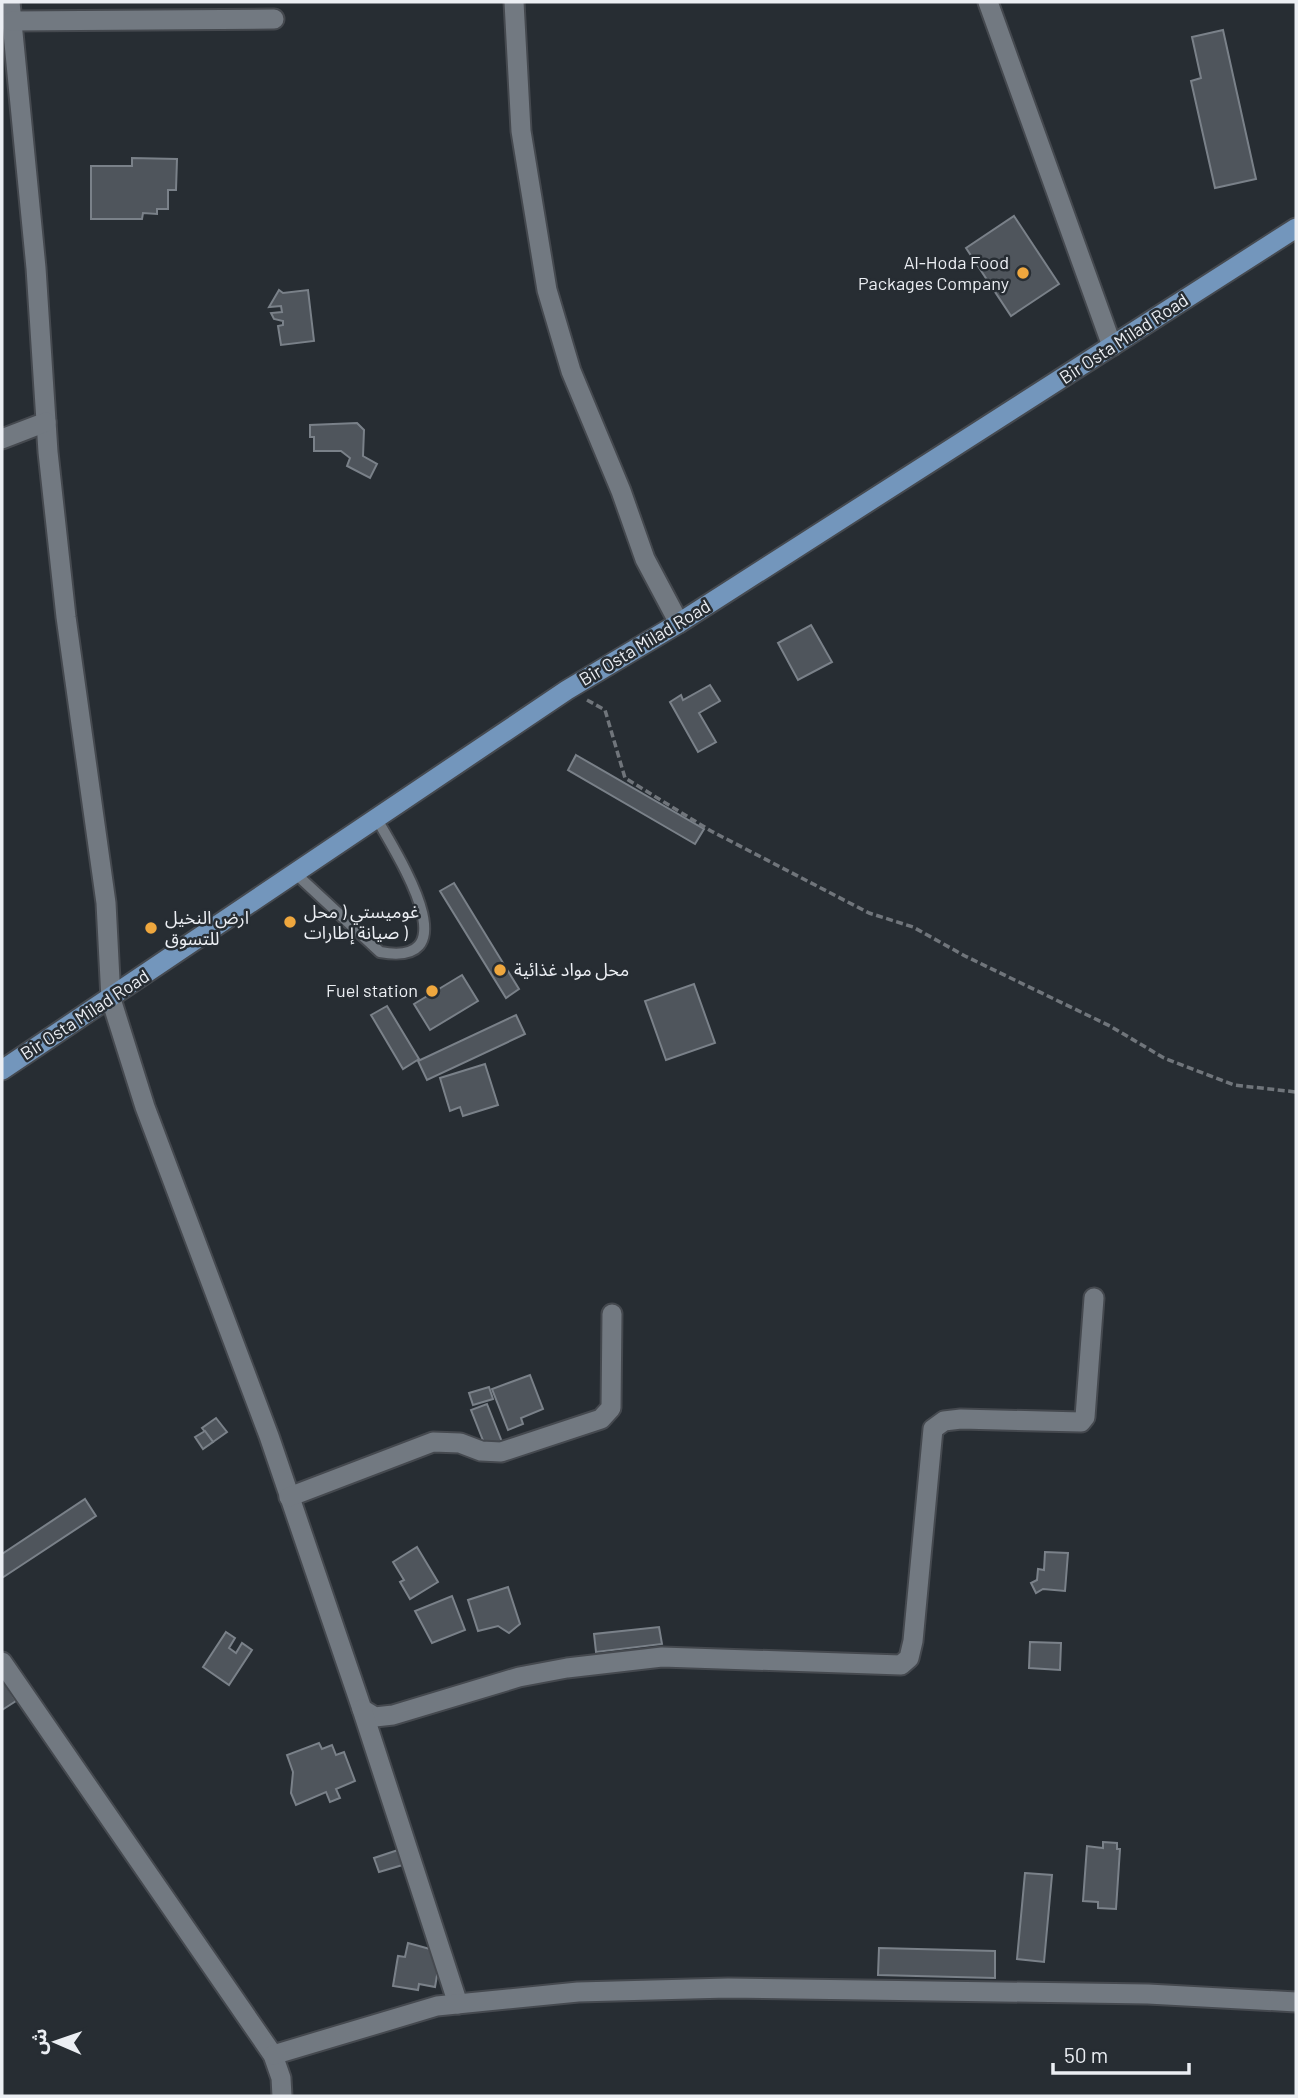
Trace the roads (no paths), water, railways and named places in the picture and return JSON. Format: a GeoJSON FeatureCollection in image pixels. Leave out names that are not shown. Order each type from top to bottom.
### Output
{"type":"FeatureCollection","features":[{"type":"Feature","properties":{"kind":"main road","name":"Bir Osta Milad Road"},"geometry":{"type":"LineString","coordinates":[[2,1070],[567,690],[679,623],[1296,228]]}},
{"type":"Feature","properties":{"kind":"street"},"geometry":{"type":"LineString","coordinates":[[514,2],[521,131],[547,290],[571,371],[621,491],[645,559],[679,623]]}},
{"type":"Feature","properties":{"kind":"street"},"geometry":{"type":"LineString","coordinates":[[988,2],[1112,346]]}},
{"type":"Feature","properties":{"kind":"street"},"geometry":{"type":"LineString","coordinates":[[274,19],[11,11],[36,268],[46,422],[66,617],[106,903],[111,999],[145,1107],[289,1497],[362,1709],[458,2004]]}},
{"type":"Feature","properties":{"kind":"street"},"geometry":{"type":"LineString","coordinates":[[2,439],[46,422]]}},
{"type":"Feature","properties":{"kind":"street"},"geometry":{"type":"LineString","coordinates":[[362,1709],[375,1717],[393,1715],[519,1677],[567,1668],[662,1657],[901,1665],[909,1658],[913,1641],[933,1429],[944,1421],[961,1419],[1081,1422],[1085,1417],[1094,1298]]}},
{"type":"Feature","properties":{"kind":"street"},"geometry":{"type":"LineString","coordinates":[[289,1497],[433,1443],[460,1443],[481,1451],[501,1452],[601,1419],[611,1408],[612,1314]]}},
{"type":"Feature","properties":{"kind":"street"},"geometry":{"type":"LineString","coordinates":[[2,1662],[273,2055],[281,2078],[282,2096]]}},
{"type":"Feature","properties":{"kind":"street"},"geometry":{"type":"LineString","coordinates":[[273,2055],[437,2006],[578,1992],[727,1988],[1148,1994],[1296,2002]]}},
{"type":"Feature","properties":{"kind":"lane"},"geometry":{"type":"LineString","coordinates":[[296,874],[380,952],[396,955],[412,950],[424,937],[426,924],[422,903],[377,819]]}},
{"type":"Feature","properties":{"kind":"place","name":"Al-Hoda Food Packages Company"},"geometry":{"type":"Point","coordinates":[1023,273]}},
{"type":"Feature","properties":{"kind":"place","name":"غوميستي ( محل صيانة إطارات )"},"geometry":{"type":"Point","coordinates":[290,922]}},
{"type":"Feature","properties":{"kind":"place","name":"ارض النخيل للتسوق"},"geometry":{"type":"Point","coordinates":[151,928]}},
{"type":"Feature","properties":{"kind":"place","name":"محل مواد غذائية"},"geometry":{"type":"Point","coordinates":[500,970]}},
{"type":"Feature","properties":{"kind":"place","name":"Fuel station"},"geometry":{"type":"Point","coordinates":[432,991]}}]}
